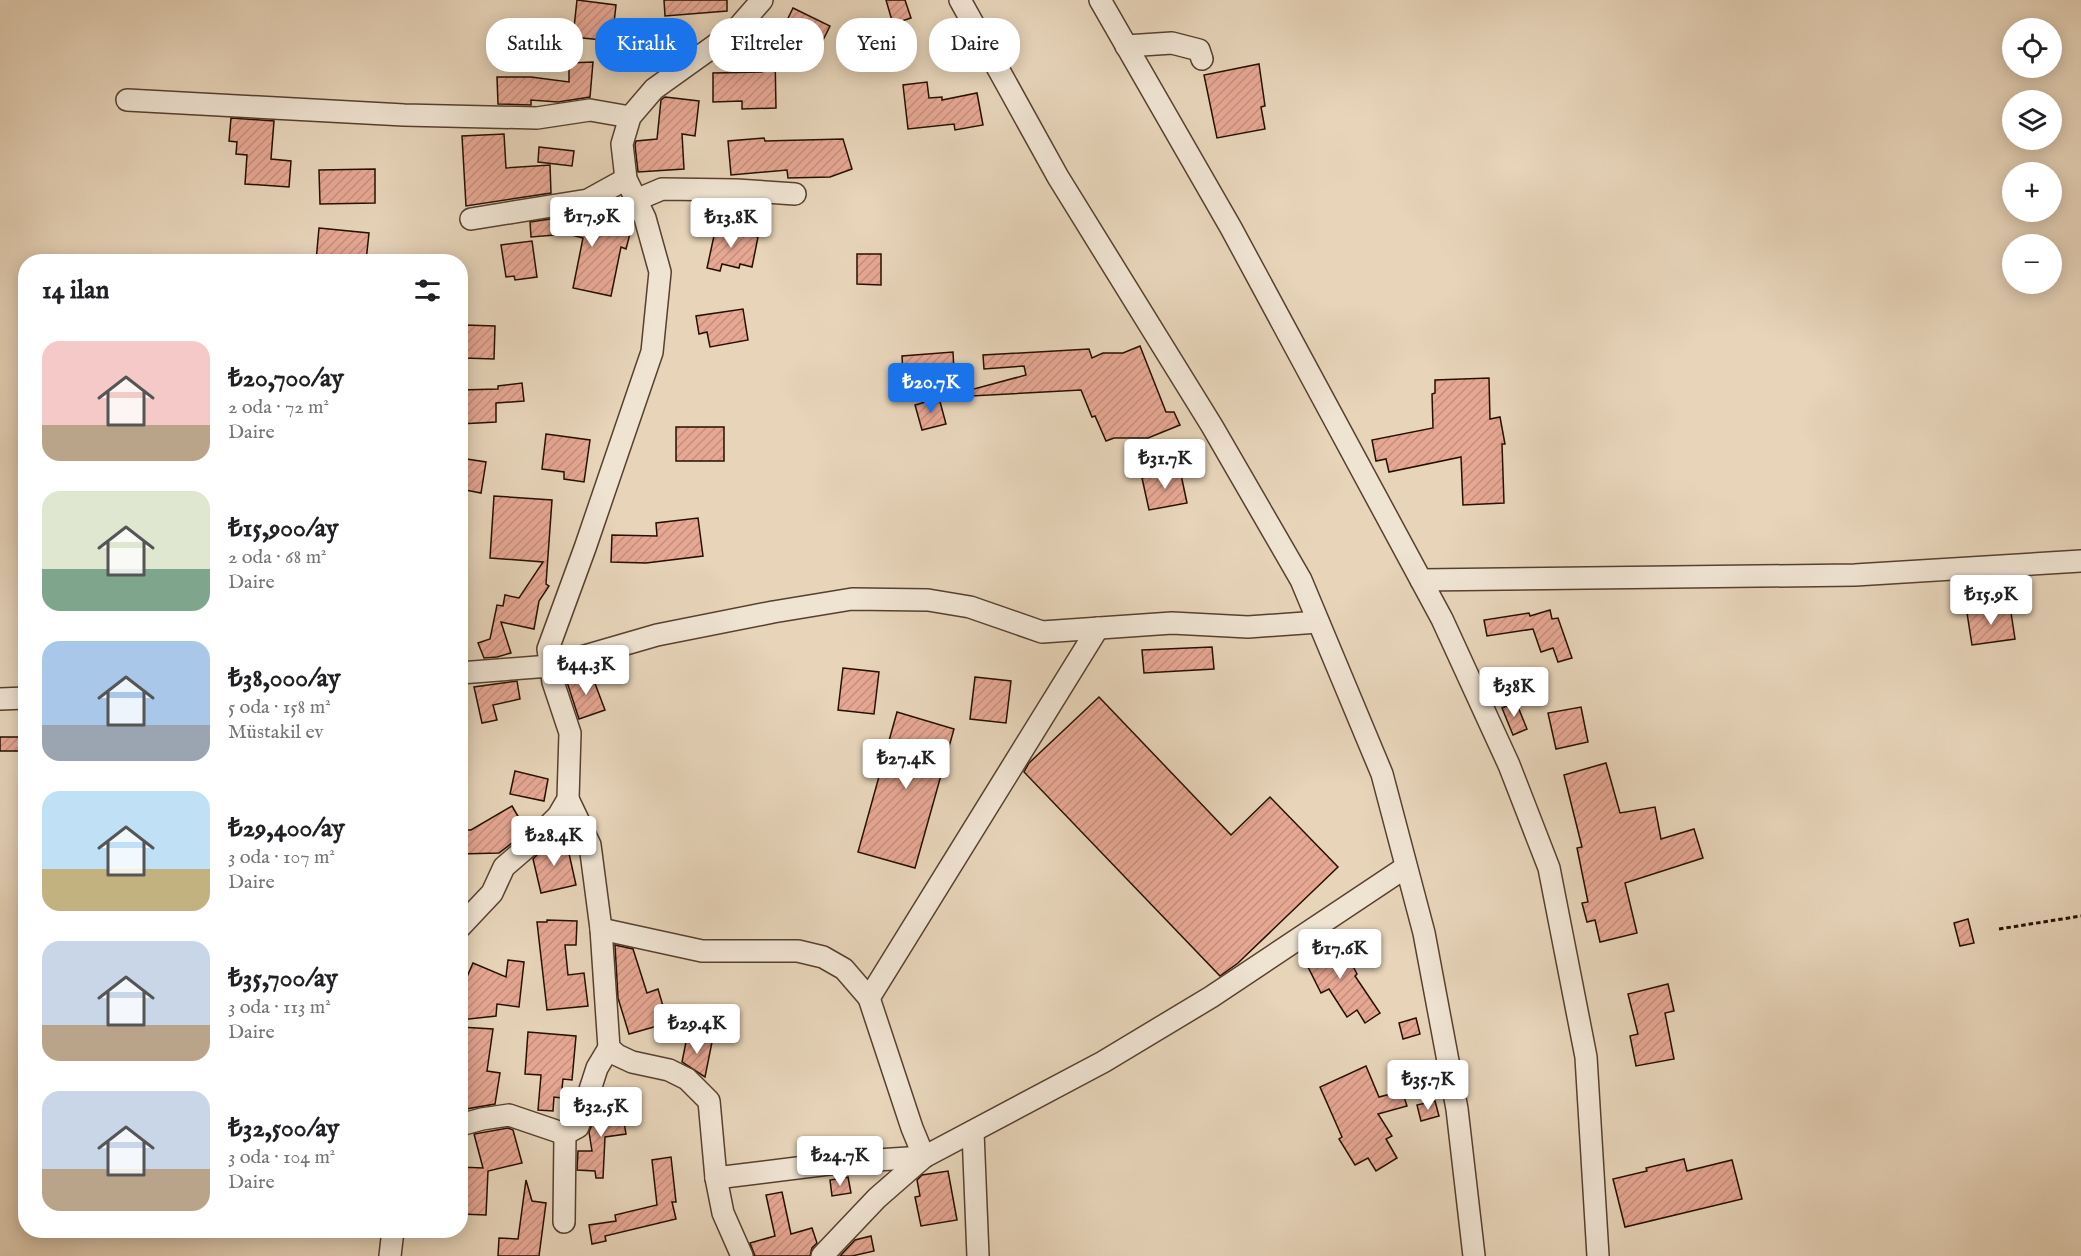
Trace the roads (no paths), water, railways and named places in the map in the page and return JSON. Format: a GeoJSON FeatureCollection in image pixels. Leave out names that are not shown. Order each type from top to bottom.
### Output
{"type":"FeatureCollection","features":[{"type":"Feature","properties":{"kind":"street"},"geometry":{"type":"LineString","coordinates":[[565,1134],[578,1127],[597,1068],[609,1048],[601,929],[590,845],[568,799],[570,733],[553,682],[548,649],[652,352],[660,272],[645,218],[626,179],[622,144],[630,117],[654,89],[735,31],[762,0]]}},
{"type":"Feature","properties":{"kind":"street"},"geometry":{"type":"LineString","coordinates":[[960,0],[1058,177],[1224,446],[1301,580],[1382,774],[1424,933],[1457,1110],[1474,1256]]}},
{"type":"Feature","properties":{"kind":"street"},"geometry":{"type":"LineString","coordinates":[[1100,0],[1231,228],[1442,619],[1509,765],[1549,868],[1586,1057],[1598,1256]]}},
{"type":"Feature","properties":{"kind":"street"},"geometry":{"type":"LineString","coordinates":[[1126,46],[1172,43],[1199,50],[1202,59]]}},
{"type":"Feature","properties":{"kind":"street"},"geometry":{"type":"LineString","coordinates":[[127,100],[404,116],[537,118],[590,111],[630,117]]}},
{"type":"Feature","properties":{"kind":"street"},"geometry":{"type":"LineString","coordinates":[[471,219],[588,200],[626,179]]}},
{"type":"Feature","properties":{"kind":"street"},"geometry":{"type":"LineString","coordinates":[[636,200],[662,189],[795,194]]}},
{"type":"Feature","properties":{"kind":"street"},"geometry":{"type":"LineString","coordinates":[[1421,580],[1856,575],[2081,561]]}},
{"type":"Feature","properties":{"kind":"street"},"geometry":{"type":"LineString","coordinates":[[468,672],[550,666],[657,634],[852,599],[928,600],[970,606],[1042,632],[1172,623],[1248,627],[1318,621]]}},
{"type":"Feature","properties":{"kind":"street"},"geometry":{"type":"LineString","coordinates":[[869,998],[1098,628]]}},
{"type":"Feature","properties":{"kind":"street"},"geometry":{"type":"LineString","coordinates":[[0,699],[18,698]]}},
{"type":"Feature","properties":{"kind":"street"},"geometry":{"type":"LineString","coordinates":[[468,918],[492,893],[504,867],[558,816],[568,799]]}},
{"type":"Feature","properties":{"kind":"street"},"geometry":{"type":"LineString","coordinates":[[822,1256],[877,1198],[924,1157],[1103,1062],[1211,997],[1406,867]]}},
{"type":"Feature","properties":{"kind":"street"},"geometry":{"type":"LineString","coordinates":[[601,929],[702,951],[798,951],[824,957],[844,969],[869,998],[912,1128],[924,1157]]}},
{"type":"Feature","properties":{"kind":"street"},"geometry":{"type":"LineString","coordinates":[[609,1048],[617,1055],[632,1062],[669,1070],[687,1080],[709,1101],[716,1178],[723,1213],[742,1256]]}},
{"type":"Feature","properties":{"kind":"street"},"geometry":{"type":"LineString","coordinates":[[468,1123],[509,1116],[550,1127],[565,1134]]}},
{"type":"Feature","properties":{"kind":"street"},"geometry":{"type":"LineString","coordinates":[[973,1132],[978,1256]]}},
{"type":"Feature","properties":{"kind":"street"},"geometry":{"type":"LineString","coordinates":[[564,1222],[565,1134]]}},
{"type":"Feature","properties":{"kind":"street"},"geometry":{"type":"LineString","coordinates":[[716,1178],[845,1162],[924,1157]]}},
{"type":"Feature","properties":{"kind":"street"},"geometry":{"type":"LineString","coordinates":[[390,1256],[392,1238]]}}]}
